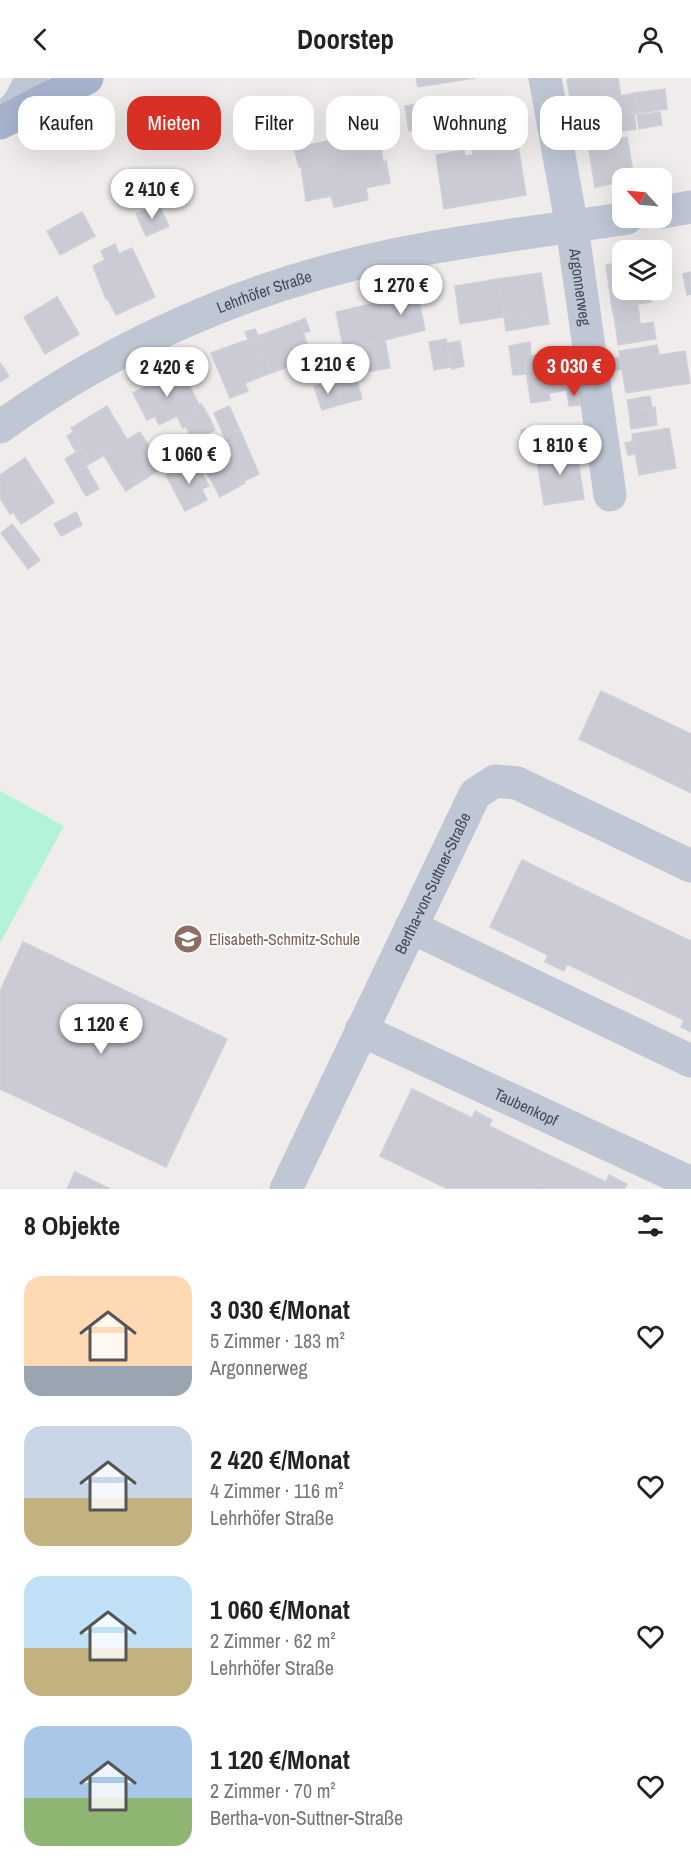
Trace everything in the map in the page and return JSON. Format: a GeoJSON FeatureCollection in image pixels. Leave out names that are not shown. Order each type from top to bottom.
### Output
{"type":"FeatureCollection","features":[{"type":"Feature","properties":{"kind":"main road"},"geometry":{"type":"LineString","coordinates":[[1,122],[87,78]]}},
{"type":"Feature","properties":{"kind":"street"},"geometry":{"type":"LineString","coordinates":[[1,122],[20,103],[32,78]]}},
{"type":"Feature","properties":{"kind":"street","name":"Argonnerweg"},"geometry":{"type":"LineString","coordinates":[[545,78],[572,227],[610,495]]}},
{"type":"Feature","properties":{"kind":"street"},"geometry":{"type":"LineString","coordinates":[[672,210],[691,207]]}},
{"type":"Feature","properties":{"kind":"street","name":"Lehrhöfer Straße"},"geometry":{"type":"LineString","coordinates":[[0,427],[96,366],[166,329],[231,303],[390,255],[612,220]]}},
{"type":"Feature","properties":{"kind":"street","name":"Bertha-von-Suttner-Straße"},"geometry":{"type":"LineString","coordinates":[[286,1189],[475,794],[495,781],[517,783],[691,867]]}},
{"type":"Feature","properties":{"kind":"street"},"geometry":{"type":"LineString","coordinates":[[411,927],[691,1061]]}},
{"type":"Feature","properties":{"kind":"street","name":"Taubenkopf"},"geometry":{"type":"LineString","coordinates":[[361,1030],[691,1183]]}},
{"type":"Feature","properties":{"kind":"green space"},"geometry":{"type":"Polygon","coordinates":[[[0,791],[64,826],[0,943],[0,791]]]}},
{"type":"Feature","properties":{"kind":"building"},"geometry":{"type":"Polygon","coordinates":[[[416,78],[475,78],[418,87],[416,78]]]}},
{"type":"Feature","properties":{"kind":"building"},"geometry":{"type":"Polygon","coordinates":[[[571,78],[618,78],[621,96],[570,96],[567,80],[571,78]]]}},
{"type":"Feature","properties":{"kind":"building"},"geometry":{"type":"Polygon","coordinates":[[[665,89],[667,109],[638,113],[635,93],[665,89]]]}},
{"type":"Feature","properties":{"kind":"building"},"geometry":{"type":"Polygon","coordinates":[[[635,93],[638,113],[622,116],[622,96],[620,96],[635,93]]]}},
{"type":"Feature","properties":{"kind":"building"},"geometry":{"type":"Polygon","coordinates":[[[412,105],[412,130],[409,131],[405,106],[412,105]]]}},
{"type":"Feature","properties":{"kind":"building"},"geometry":{"type":"Polygon","coordinates":[[[660,112],[662,125],[639,129],[637,115],[660,112]]]}},
{"type":"Feature","properties":{"kind":"building"},"geometry":{"type":"Polygon","coordinates":[[[634,113],[636,129],[622,131],[622,115],[634,113]]]}},
{"type":"Feature","properties":{"kind":"building"},"geometry":{"type":"Polygon","coordinates":[[[627,137],[632,168],[612,168],[612,184],[595,187],[589,150],[622,150],[622,138],[627,137]]]}},
{"type":"Feature","properties":{"kind":"building"},"geometry":{"type":"Polygon","coordinates":[[[326,141],[326,150],[382,150],[390,183],[366,188],[368,200],[334,207],[331,196],[306,201],[301,166],[299,167],[295,150],[314,150],[314,144],[326,141]]]}},
{"type":"Feature","properties":{"kind":"building"},"geometry":{"type":"Polygon","coordinates":[[[464,150],[465,156],[473,155],[472,150],[519,150],[526,195],[444,209],[436,155],[464,150]]]}},
{"type":"Feature","properties":{"kind":"building"},"geometry":{"type":"Polygon","coordinates":[[[158,203],[169,226],[146,236],[136,214],[158,203]]]}},
{"type":"Feature","properties":{"kind":"building"},"geometry":{"type":"Polygon","coordinates":[[[82,212],[95,236],[60,255],[47,231],[82,212]]]}},
{"type":"Feature","properties":{"kind":"building"},"geometry":{"type":"Polygon","coordinates":[[[115,244],[119,254],[132,248],[155,297],[116,315],[106,299],[93,266],[105,260],[101,251],[115,244]]]}},
{"type":"Feature","properties":{"kind":"building"},"geometry":{"type":"Polygon","coordinates":[[[612,264],[612,300],[651,300],[651,302],[612,308],[606,265],[612,264]]]}},
{"type":"Feature","properties":{"kind":"building"},"geometry":{"type":"Polygon","coordinates":[[[691,272],[691,294],[687,295],[683,274],[691,272]]]}},
{"type":"Feature","properties":{"kind":"building"},"geometry":{"type":"Polygon","coordinates":[[[541,273],[549,324],[530,327],[527,314],[504,317],[498,279],[541,273]]]}},
{"type":"Feature","properties":{"kind":"building"},"geometry":{"type":"Polygon","coordinates":[[[498,279],[504,317],[460,324],[455,286],[498,279]]]}},
{"type":"Feature","properties":{"kind":"building"},"geometry":{"type":"Polygon","coordinates":[[[417,293],[425,330],[385,340],[376,303],[417,293]]]}},
{"type":"Feature","properties":{"kind":"building"},"geometry":{"type":"Polygon","coordinates":[[[57,297],[79,334],[45,354],[24,317],[57,297]]]}},
{"type":"Feature","properties":{"kind":"building"},"geometry":{"type":"Polygon","coordinates":[[[376,303],[385,340],[344,350],[336,312],[376,303]]]}},
{"type":"Feature","properties":{"kind":"building"},"geometry":{"type":"Polygon","coordinates":[[[637,304],[639,313],[614,317],[612,308],[637,304]]]}},
{"type":"Feature","properties":{"kind":"building"},"geometry":{"type":"Polygon","coordinates":[[[639,313],[640,324],[616,328],[614,317],[639,313]]]}},
{"type":"Feature","properties":{"kind":"building"},"geometry":{"type":"Polygon","coordinates":[[[527,314],[530,327],[506,331],[504,317],[527,314]]]}},
{"type":"Feature","properties":{"kind":"building"},"geometry":{"type":"Polygon","coordinates":[[[305,318],[310,331],[304,333],[299,321],[305,318]]]}},
{"type":"Feature","properties":{"kind":"building"},"geometry":{"type":"Polygon","coordinates":[[[299,321],[312,358],[271,373],[258,336],[299,321]]]}},
{"type":"Feature","properties":{"kind":"building"},"geometry":{"type":"Polygon","coordinates":[[[653,322],[656,339],[618,345],[616,328],[653,322]]]}},
{"type":"Feature","properties":{"kind":"building"},"geometry":{"type":"Polygon","coordinates":[[[255,329],[258,336],[248,339],[245,332],[255,329]]]}},
{"type":"Feature","properties":{"kind":"building"},"geometry":{"type":"Polygon","coordinates":[[[258,336],[271,373],[245,383],[248,391],[230,398],[211,353],[258,336]]]}},
{"type":"Feature","properties":{"kind":"building"},"geometry":{"type":"Polygon","coordinates":[[[446,339],[451,367],[434,370],[429,342],[446,339]]]}},
{"type":"Feature","properties":{"kind":"building"},"geometry":{"type":"Polygon","coordinates":[[[385,340],[388,357],[365,362],[362,345],[385,340]]]}},
{"type":"Feature","properties":{"kind":"building"},"geometry":{"type":"Polygon","coordinates":[[[460,341],[464,366],[452,369],[447,343],[460,341]]]}},
{"type":"Feature","properties":{"kind":"building"},"geometry":{"type":"Polygon","coordinates":[[[530,342],[531,356],[524,357],[526,374],[513,375],[509,346],[530,342]]]}},
{"type":"Feature","properties":{"kind":"building"},"geometry":{"type":"Polygon","coordinates":[[[657,345],[659,355],[685,351],[690,383],[626,393],[619,351],[657,345]]]}},
{"type":"Feature","properties":{"kind":"building"},"geometry":{"type":"Polygon","coordinates":[[[562,351],[567,390],[549,393],[550,400],[531,403],[524,357],[562,351]]]}},
{"type":"Feature","properties":{"kind":"building"},"geometry":{"type":"Polygon","coordinates":[[[388,357],[390,368],[367,372],[365,362],[388,357]]]}},
{"type":"Feature","properties":{"kind":"building"},"geometry":{"type":"Polygon","coordinates":[[[620,357],[622,369],[609,371],[607,359],[620,357]]]}},
{"type":"Feature","properties":{"kind":"building"},"geometry":{"type":"Polygon","coordinates":[[[0,363],[9,376],[0,382],[0,363]]]}},
{"type":"Feature","properties":{"kind":"building"},"geometry":{"type":"Polygon","coordinates":[[[181,368],[199,405],[159,425],[155,416],[147,420],[133,393],[181,368]]]}},
{"type":"Feature","properties":{"kind":"building"},"geometry":{"type":"Polygon","coordinates":[[[576,373],[578,388],[567,390],[565,374],[576,373]]]}},
{"type":"Feature","properties":{"kind":"building"},"geometry":{"type":"Polygon","coordinates":[[[355,374],[362,399],[342,404],[335,380],[355,374]]]}},
{"type":"Feature","properties":{"kind":"building"},"geometry":{"type":"Polygon","coordinates":[[[335,380],[342,404],[322,410],[314,386],[335,380]]]}},
{"type":"Feature","properties":{"kind":"building"},"geometry":{"type":"Polygon","coordinates":[[[578,388],[580,405],[569,406],[567,390],[578,388]]]}},
{"type":"Feature","properties":{"kind":"building"},"geometry":{"type":"Polygon","coordinates":[[[650,396],[652,408],[629,411],[627,400],[650,396]]]}},
{"type":"Feature","properties":{"kind":"building"},"geometry":{"type":"Polygon","coordinates":[[[201,404],[208,415],[183,428],[177,416],[201,404]]]}},
{"type":"Feature","properties":{"kind":"building"},"geometry":{"type":"Polygon","coordinates":[[[107,406],[127,440],[140,432],[156,457],[118,479],[104,455],[91,463],[71,428],[107,406]]]}},
{"type":"Feature","properties":{"kind":"building"},"geometry":{"type":"Polygon","coordinates":[[[229,406],[240,430],[224,436],[214,413],[229,406]]]}},
{"type":"Feature","properties":{"kind":"building"},"geometry":{"type":"Polygon","coordinates":[[[655,407],[657,425],[631,429],[629,411],[655,407]]]}},
{"type":"Feature","properties":{"kind":"building"},"geometry":{"type":"Polygon","coordinates":[[[208,415],[215,430],[193,441],[186,426],[208,415]]]}},
{"type":"Feature","properties":{"kind":"building"},"geometry":{"type":"Polygon","coordinates":[[[535,428],[537,441],[523,443],[521,430],[535,428]]]}},
{"type":"Feature","properties":{"kind":"building"},"geometry":{"type":"Polygon","coordinates":[[[669,428],[676,468],[639,475],[632,434],[669,428]]]}},
{"type":"Feature","properties":{"kind":"building"},"geometry":{"type":"Polygon","coordinates":[[[240,430],[259,474],[244,481],[224,436],[240,430]]]}},
{"type":"Feature","properties":{"kind":"building"},"geometry":{"type":"Polygon","coordinates":[[[73,432],[83,448],[76,452],[67,436],[73,432]]]}},
{"type":"Feature","properties":{"kind":"building"},"geometry":{"type":"Polygon","coordinates":[[[633,441],[635,454],[628,455],[625,443],[633,441]]]}},
{"type":"Feature","properties":{"kind":"building"},"geometry":{"type":"Polygon","coordinates":[[[83,448],[91,463],[73,473],[65,459],[83,448]]]}},
{"type":"Feature","properties":{"kind":"building"},"geometry":{"type":"Polygon","coordinates":[[[576,448],[584,499],[544,505],[536,454],[576,448]]]}},
{"type":"Feature","properties":{"kind":"building"},"geometry":{"type":"Polygon","coordinates":[[[233,456],[245,483],[220,497],[206,471],[233,456]]]}},
{"type":"Feature","properties":{"kind":"building"},"geometry":{"type":"Polygon","coordinates":[[[156,457],[162,468],[126,491],[118,479],[156,457]]]}},
{"type":"Feature","properties":{"kind":"building"},"geometry":{"type":"Polygon","coordinates":[[[25,458],[54,502],[40,512],[32,500],[10,514],[0,498],[0,475],[25,458]]]}},
{"type":"Feature","properties":{"kind":"building"},"geometry":{"type":"Polygon","coordinates":[[[194,459],[209,486],[202,489],[207,500],[185,511],[166,475],[194,459]]]}},
{"type":"Feature","properties":{"kind":"building"},"geometry":{"type":"Polygon","coordinates":[[[86,466],[99,489],[86,496],[73,473],[86,466]]]}},
{"type":"Feature","properties":{"kind":"building"},"geometry":{"type":"Polygon","coordinates":[[[32,500],[40,512],[21,524],[13,512],[32,500]]]}},
{"type":"Feature","properties":{"kind":"building"},"geometry":{"type":"Polygon","coordinates":[[[76,512],[82,525],[61,536],[54,524],[76,512]]]}},
{"type":"Feature","properties":{"kind":"building"},"geometry":{"type":"Polygon","coordinates":[[[12,524],[40,560],[28,569],[1,533],[12,524]]]}},
{"type":"Feature","properties":{"kind":"building"},"geometry":{"type":"Polygon","coordinates":[[[601,691],[691,734],[691,767],[681,788],[579,739],[601,691]]]}},
{"type":"Feature","properties":{"kind":"building"},"geometry":{"type":"Polygon","coordinates":[[[691,767],[691,793],[681,788],[691,767]]]}},
{"type":"Feature","properties":{"kind":"building"},"geometry":{"type":"Polygon","coordinates":[[[522,860],[659,926],[627,993],[567,964],[564,971],[545,962],[548,955],[490,927],[522,860]]]}},
{"type":"Feature","properties":{"kind":"building"},"geometry":{"type":"Polygon","coordinates":[[[659,926],[691,941],[691,1032],[681,1027],[684,1020],[627,993],[659,926]]]}},
{"type":"Feature","properties":{"kind":"building"},"geometry":{"type":"Polygon","coordinates":[[[23,942],[227,1039],[166,1167],[0,1089],[0,991],[23,942]]]}},
{"type":"Feature","properties":{"kind":"building"},"geometry":{"type":"Polygon","coordinates":[[[412,1089],[472,1118],[475,1111],[492,1120],[489,1126],[551,1156],[535,1189],[448,1189],[380,1156],[412,1089]]]}},
{"type":"Feature","properties":{"kind":"building"},"geometry":{"type":"Polygon","coordinates":[[[551,1156],[606,1182],[609,1175],[627,1184],[624,1189],[535,1189],[551,1156]]]}},
{"type":"Feature","properties":{"kind":"building"},"geometry":{"type":"Polygon","coordinates":[[[75,1172],[110,1189],[67,1189],[75,1172]]]}},
{"type":"Feature","properties":{"kind":"place","name":"Elisabeth-Schmitz-Schule"},"geometry":{"type":"Point","coordinates":[188,939]}}]}
